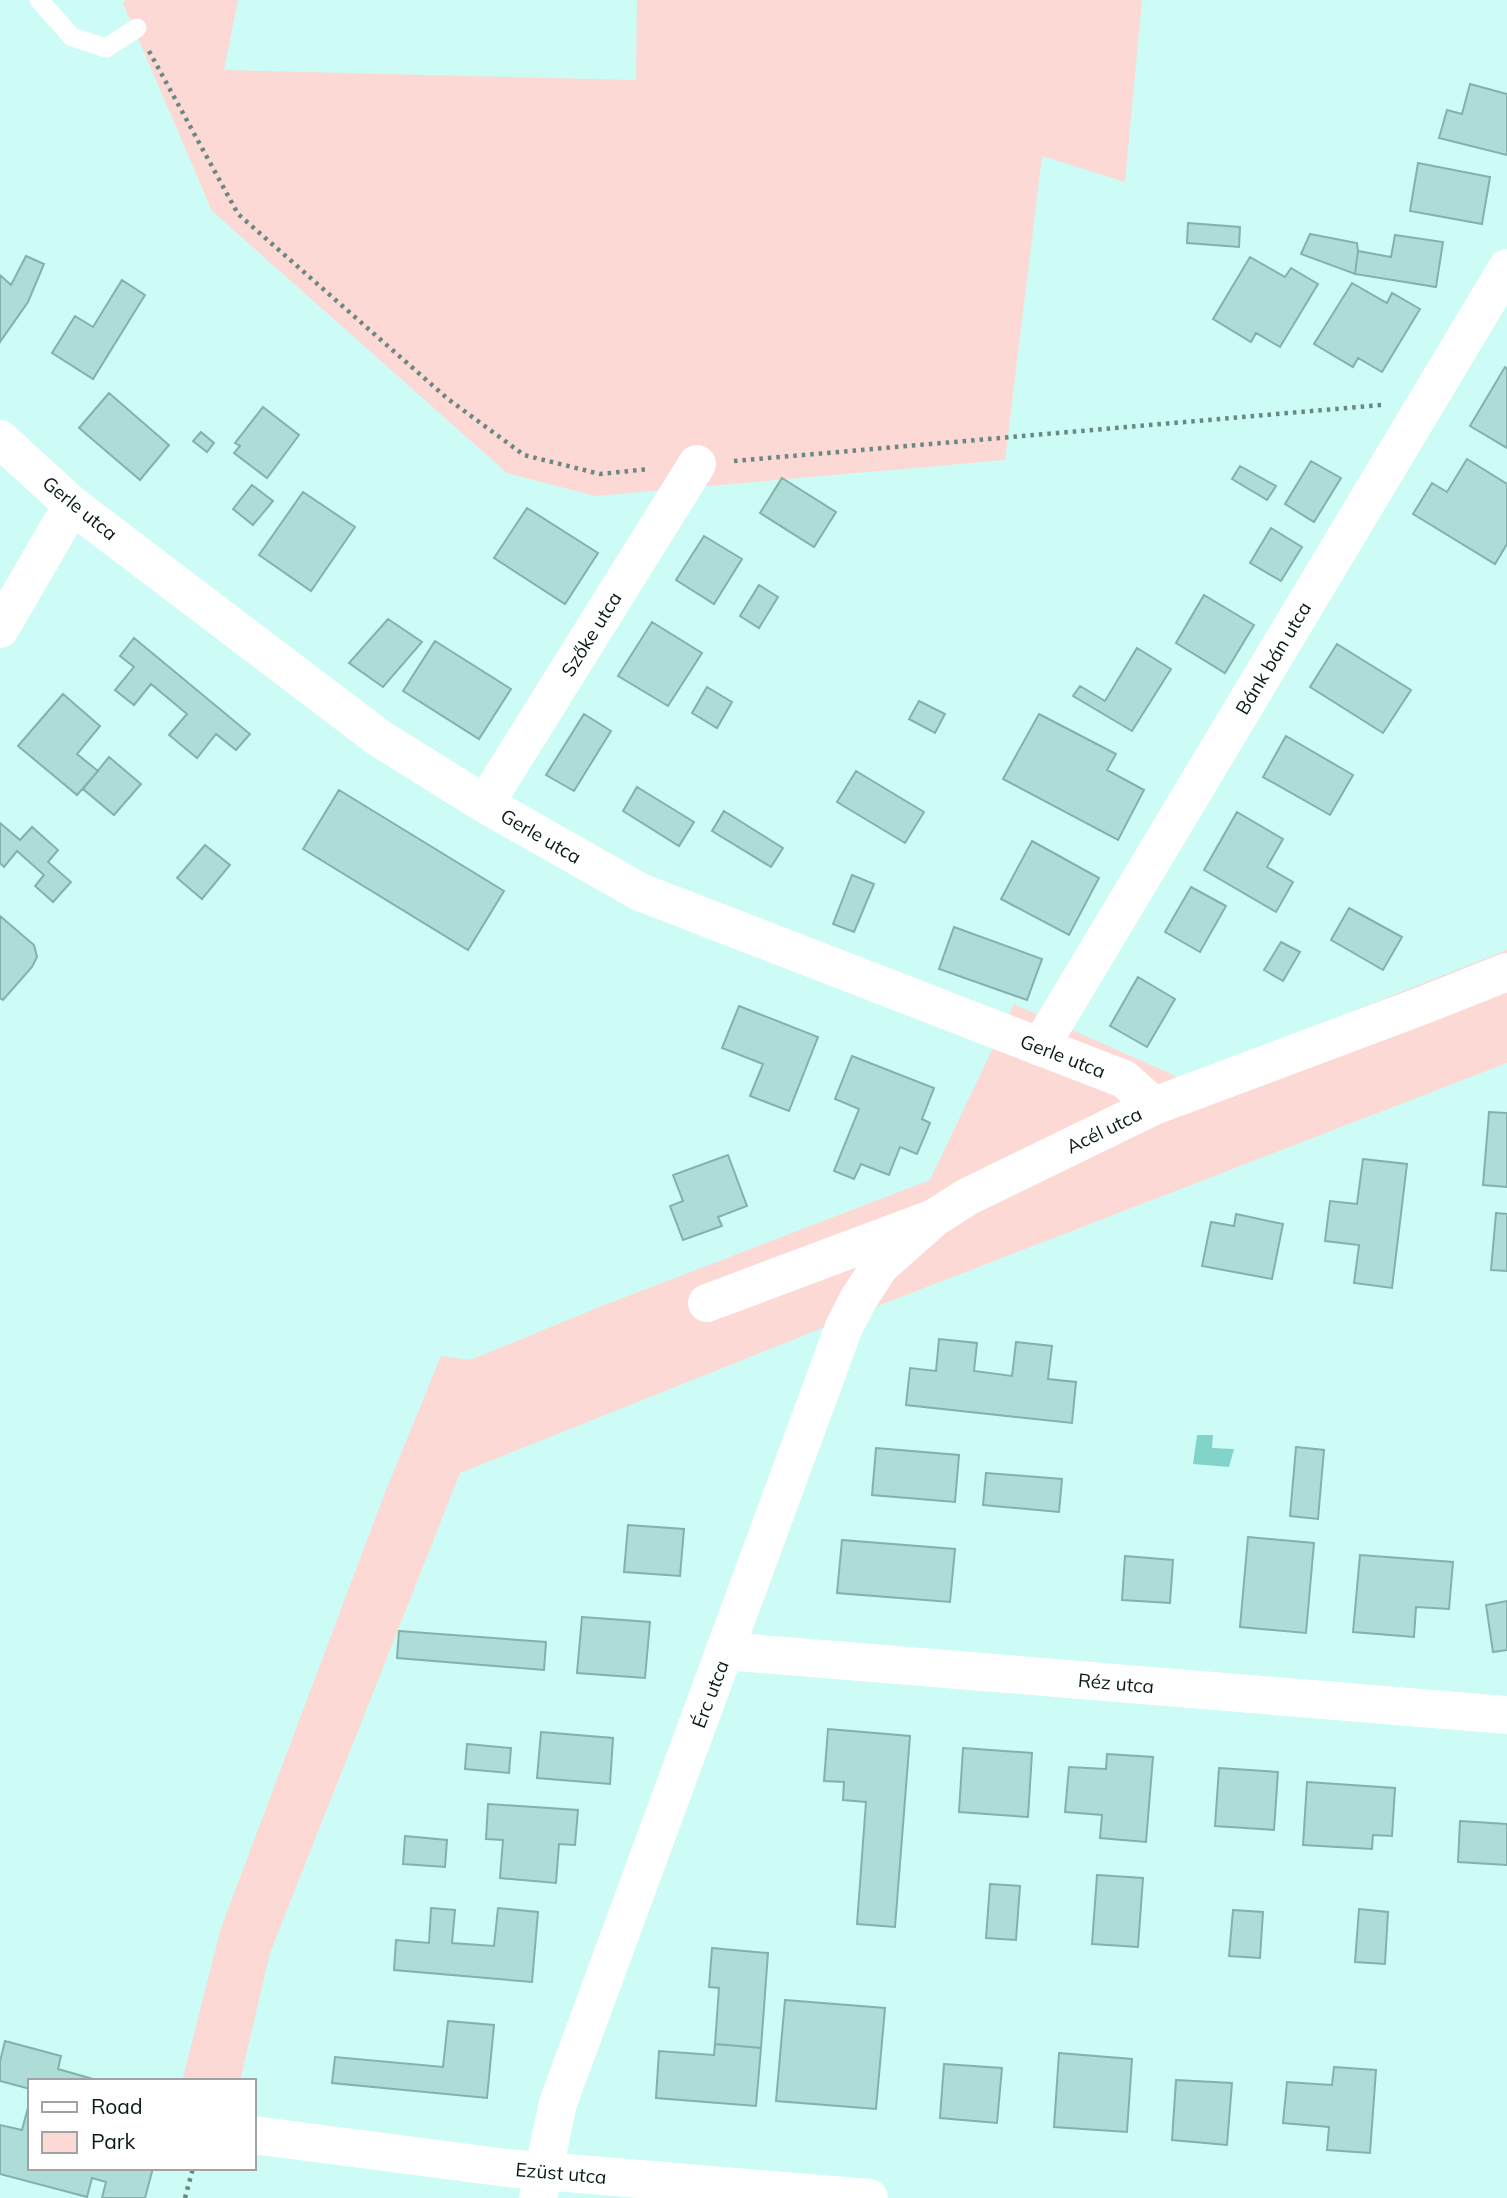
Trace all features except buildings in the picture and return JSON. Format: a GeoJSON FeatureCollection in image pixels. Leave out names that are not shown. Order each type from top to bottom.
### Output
{"type":"FeatureCollection","features":[{"type":"Feature","properties":{"kind":"street","name":"Bánk bán utca"},"geometry":{"type":"LineString","coordinates":[[1040,1047],[1507,268]]}},
{"type":"Feature","properties":{"kind":"street","name":"Gerle utca"},"geometry":{"type":"LineString","coordinates":[[0,439],[72,505],[379,738],[485,804],[640,892],[1124,1079],[1154,1106]]}},
{"type":"Feature","properties":{"kind":"street","name":"Szőke utca"},"geometry":{"type":"LineString","coordinates":[[485,804],[697,464]]}},
{"type":"Feature","properties":{"kind":"street"},"geometry":{"type":"LineString","coordinates":[[0,629],[72,505]]}},
{"type":"Feature","properties":{"kind":"street","name":"Acél utca"},"geometry":{"type":"LineString","coordinates":[[707,1303],[934,1218],[967,1197],[1154,1106],[1507,972]]}},
{"type":"Feature","properties":{"kind":"street","name":"Érc utca"},"geometry":{"type":"LineString","coordinates":[[541,2185],[558,2103],[845,1327],[859,1298],[880,1266],[934,1218]]}},
{"type":"Feature","properties":{"kind":"street","name":"Réz utca"},"geometry":{"type":"LineString","coordinates":[[726,1651],[1507,1715]]}},
{"type":"Feature","properties":{"kind":"street","name":"Ezüst utca"},"geometry":{"type":"LineString","coordinates":[[256,2135],[541,2185],[869,2198]]}},
{"type":"Feature","properties":{"kind":"lane"},"geometry":{"type":"LineString","coordinates":[[39,0],[72,37],[106,48],[137,28]]}},
{"type":"Feature","properties":{"kind":"path"},"geometry":{"type":"LineString","coordinates":[[137,28],[238,214],[447,398],[524,455],[600,474],[1427,401]]}},
{"type":"Feature","properties":{"kind":"path"},"geometry":{"type":"LineString","coordinates":[[185,2198],[192,2170]]}},
{"type":"Feature","properties":{"kind":"green space"},"geometry":{"type":"Polygon","coordinates":[[[125,0],[238,0],[224,70],[636,80],[637,0],[1142,0],[1125,182],[1042,156],[1005,460],[595,496],[507,473],[212,211],[123,3],[125,0]]]}},
{"type":"Feature","properties":{"kind":"green space"},"geometry":{"type":"Polygon","coordinates":[[[1507,950],[1507,1063],[875,1307],[460,1473],[270,1953],[240,2079],[183,2079],[221,1928],[384,1495],[441,1356],[470,1360],[602,1306],[930,1180],[1014,1004],[1182,1079],[1507,950]]]}},
{"type":"Feature","properties":{"kind":"water"},"geometry":{"type":"Polygon","coordinates":[[[1197,1435],[1213,1435],[1212,1448],[1234,1449],[1229,1467],[1193,1464],[1197,1435]]]}}]}
